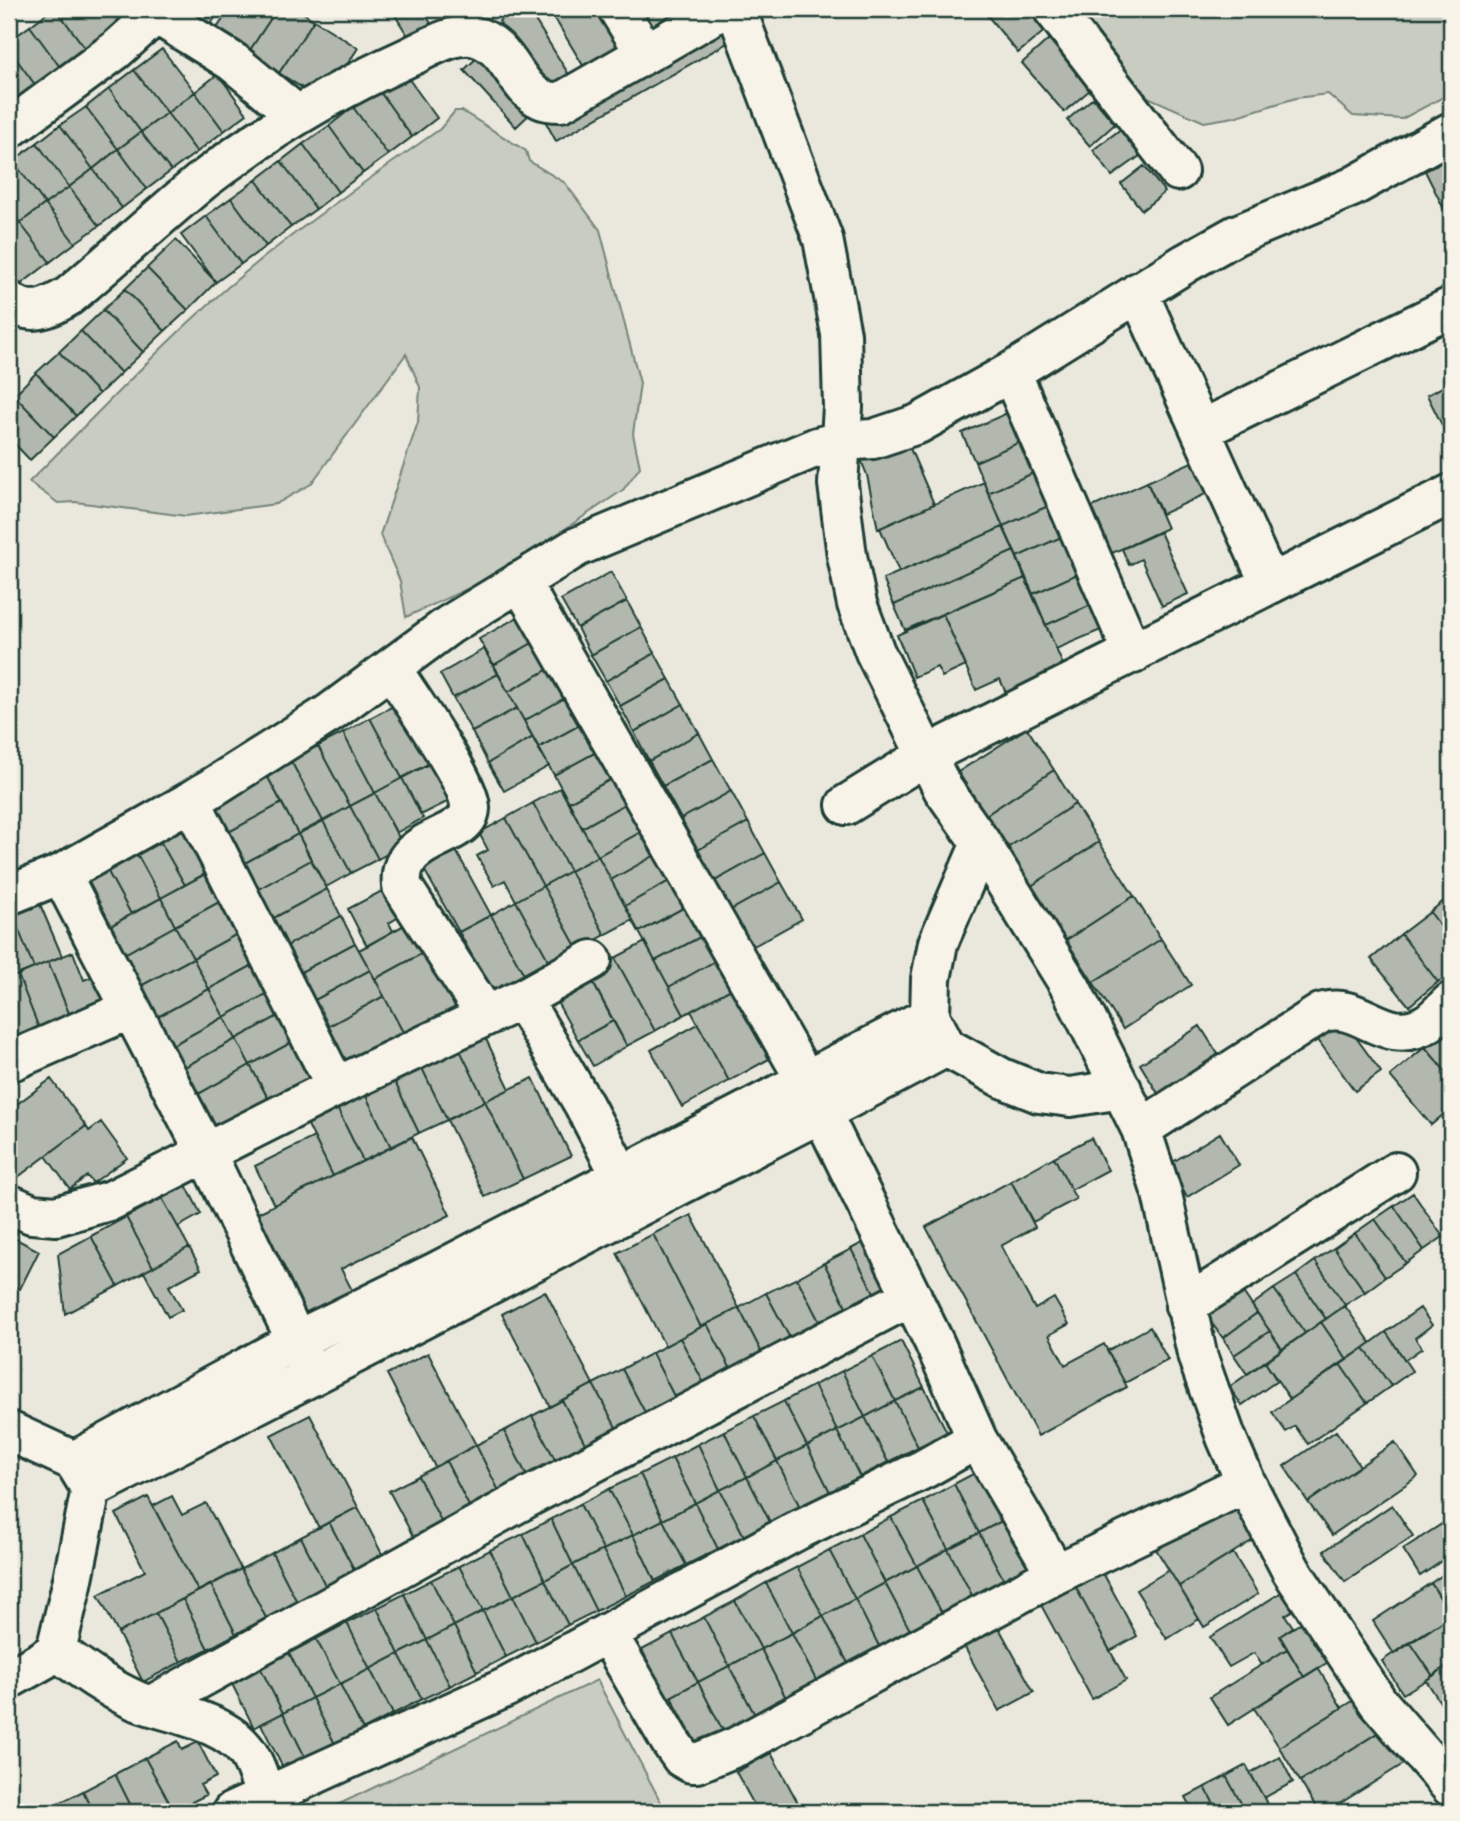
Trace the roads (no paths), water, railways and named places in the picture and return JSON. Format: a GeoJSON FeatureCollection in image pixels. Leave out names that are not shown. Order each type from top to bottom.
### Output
{"type":"FeatureCollection","features":[{"type":"Feature","properties":{"kind":"street"},"geometry":{"type":"LineString","coordinates":[[618,9],[639,43]]}},
{"type":"Feature","properties":{"kind":"street"},"geometry":{"type":"LineString","coordinates":[[9,302],[34,312],[48,309],[69,296],[202,182],[297,115],[385,68],[438,44],[462,36],[479,39],[500,51],[533,94],[542,100],[561,102],[723,9]]}},
{"type":"Feature","properties":{"kind":"street"},"geometry":{"type":"LineString","coordinates":[[736,9],[822,239],[841,334],[843,407],[838,484],[847,556],[857,604],[875,652],[943,789],[981,842],[1071,988],[1141,1129],[1162,1194],[1198,1358],[1226,1437],[1246,1483],[1291,1570],[1378,1702],[1451,1787]]}},
{"type":"Feature","properties":{"kind":"street"},"geometry":{"type":"LineString","coordinates":[[1053,9],[1178,171]]}},
{"type":"Feature","properties":{"kind":"street"},"geometry":{"type":"LineString","coordinates":[[9,129],[116,50],[153,11],[233,62],[297,115]]}},
{"type":"Feature","properties":{"kind":"street"},"geometry":{"type":"LineString","coordinates":[[9,895],[61,874],[191,801],[330,713],[449,625],[577,547],[817,447],[841,441],[873,439],[918,424],[1011,372],[1138,292],[1236,235],[1352,187],[1451,132]]}},
{"type":"Feature","properties":{"kind":"street"},"geometry":{"type":"LineString","coordinates":[[1138,292],[1270,584]]}},
{"type":"Feature","properties":{"kind":"street"},"geometry":{"type":"LineString","coordinates":[[1200,430],[1451,307]]}},
{"type":"Feature","properties":{"kind":"street"},"geometry":{"type":"LineString","coordinates":[[1011,372],[1133,654]]}},
{"type":"Feature","properties":{"kind":"street"},"geometry":{"type":"LineString","coordinates":[[846,805],[925,756],[1451,494]]}},
{"type":"Feature","properties":{"kind":"street"},"geometry":{"type":"LineString","coordinates":[[520,581],[805,1079],[912,1296],[977,1439],[1056,1574]]}},
{"type":"Feature","properties":{"kind":"street"},"geometry":{"type":"LineString","coordinates":[[391,668],[447,756],[470,803],[470,813],[465,821],[420,846],[411,854],[400,873],[401,886],[486,1016]]}},
{"type":"Feature","properties":{"kind":"street"},"geometry":{"type":"LineString","coordinates":[[191,801],[336,1087]]}},
{"type":"Feature","properties":{"kind":"street"},"geometry":{"type":"LineString","coordinates":[[981,842],[938,943],[931,979],[938,1032],[1002,1078],[1039,1093],[1070,1097],[1122,1089]]}},
{"type":"Feature","properties":{"kind":"street"},"geometry":{"type":"LineString","coordinates":[[61,874],[206,1153],[313,1377]]}},
{"type":"Feature","properties":{"kind":"street"},"geometry":{"type":"LineString","coordinates":[[9,1204],[32,1214],[56,1216],[112,1200],[336,1087],[522,999],[592,960]]}},
{"type":"Feature","properties":{"kind":"street"},"geometry":{"type":"LineString","coordinates":[[522,999],[584,1105],[629,1192]]}},
{"type":"Feature","properties":{"kind":"street"},"geometry":{"type":"LineString","coordinates":[[1141,1129],[1321,1013],[1342,1009],[1382,1028],[1410,1030],[1426,1024],[1451,1002]]}},
{"type":"Feature","properties":{"kind":"street"},"geometry":{"type":"LineString","coordinates":[[9,1062],[131,1009]]}},
{"type":"Feature","properties":{"kind":"street"},"geometry":{"type":"LineString","coordinates":[[82,1475],[313,1377],[629,1192],[805,1079],[938,1032]]}},
{"type":"Feature","properties":{"kind":"street"},"geometry":{"type":"LineString","coordinates":[[82,1475],[297,1340],[629,1192],[821,1115],[938,1032]]}},
{"type":"Feature","properties":{"kind":"street"},"geometry":{"type":"LineString","coordinates":[[1185,1306],[1396,1172]]}},
{"type":"Feature","properties":{"kind":"street"},"geometry":{"type":"LineString","coordinates":[[152,1705],[532,1495],[912,1296]]}},
{"type":"Feature","properties":{"kind":"street"},"geometry":{"type":"LineString","coordinates":[[9,1431],[82,1475]]}},
{"type":"Feature","properties":{"kind":"street"},"geometry":{"type":"LineString","coordinates":[[55,1650],[105,1685],[152,1705],[200,1720],[235,1741],[246,1751],[254,1765],[255,1807],[507,1687],[798,1530],[924,1469],[977,1439]]}},
{"type":"Feature","properties":{"kind":"street"},"geometry":{"type":"LineString","coordinates":[[9,1679],[55,1650],[72,1584],[82,1475]]}},
{"type":"Feature","properties":{"kind":"street"},"geometry":{"type":"LineString","coordinates":[[607,1633],[670,1741],[682,1758],[697,1763],[738,1746],[1056,1574],[1246,1483]]}}]}
